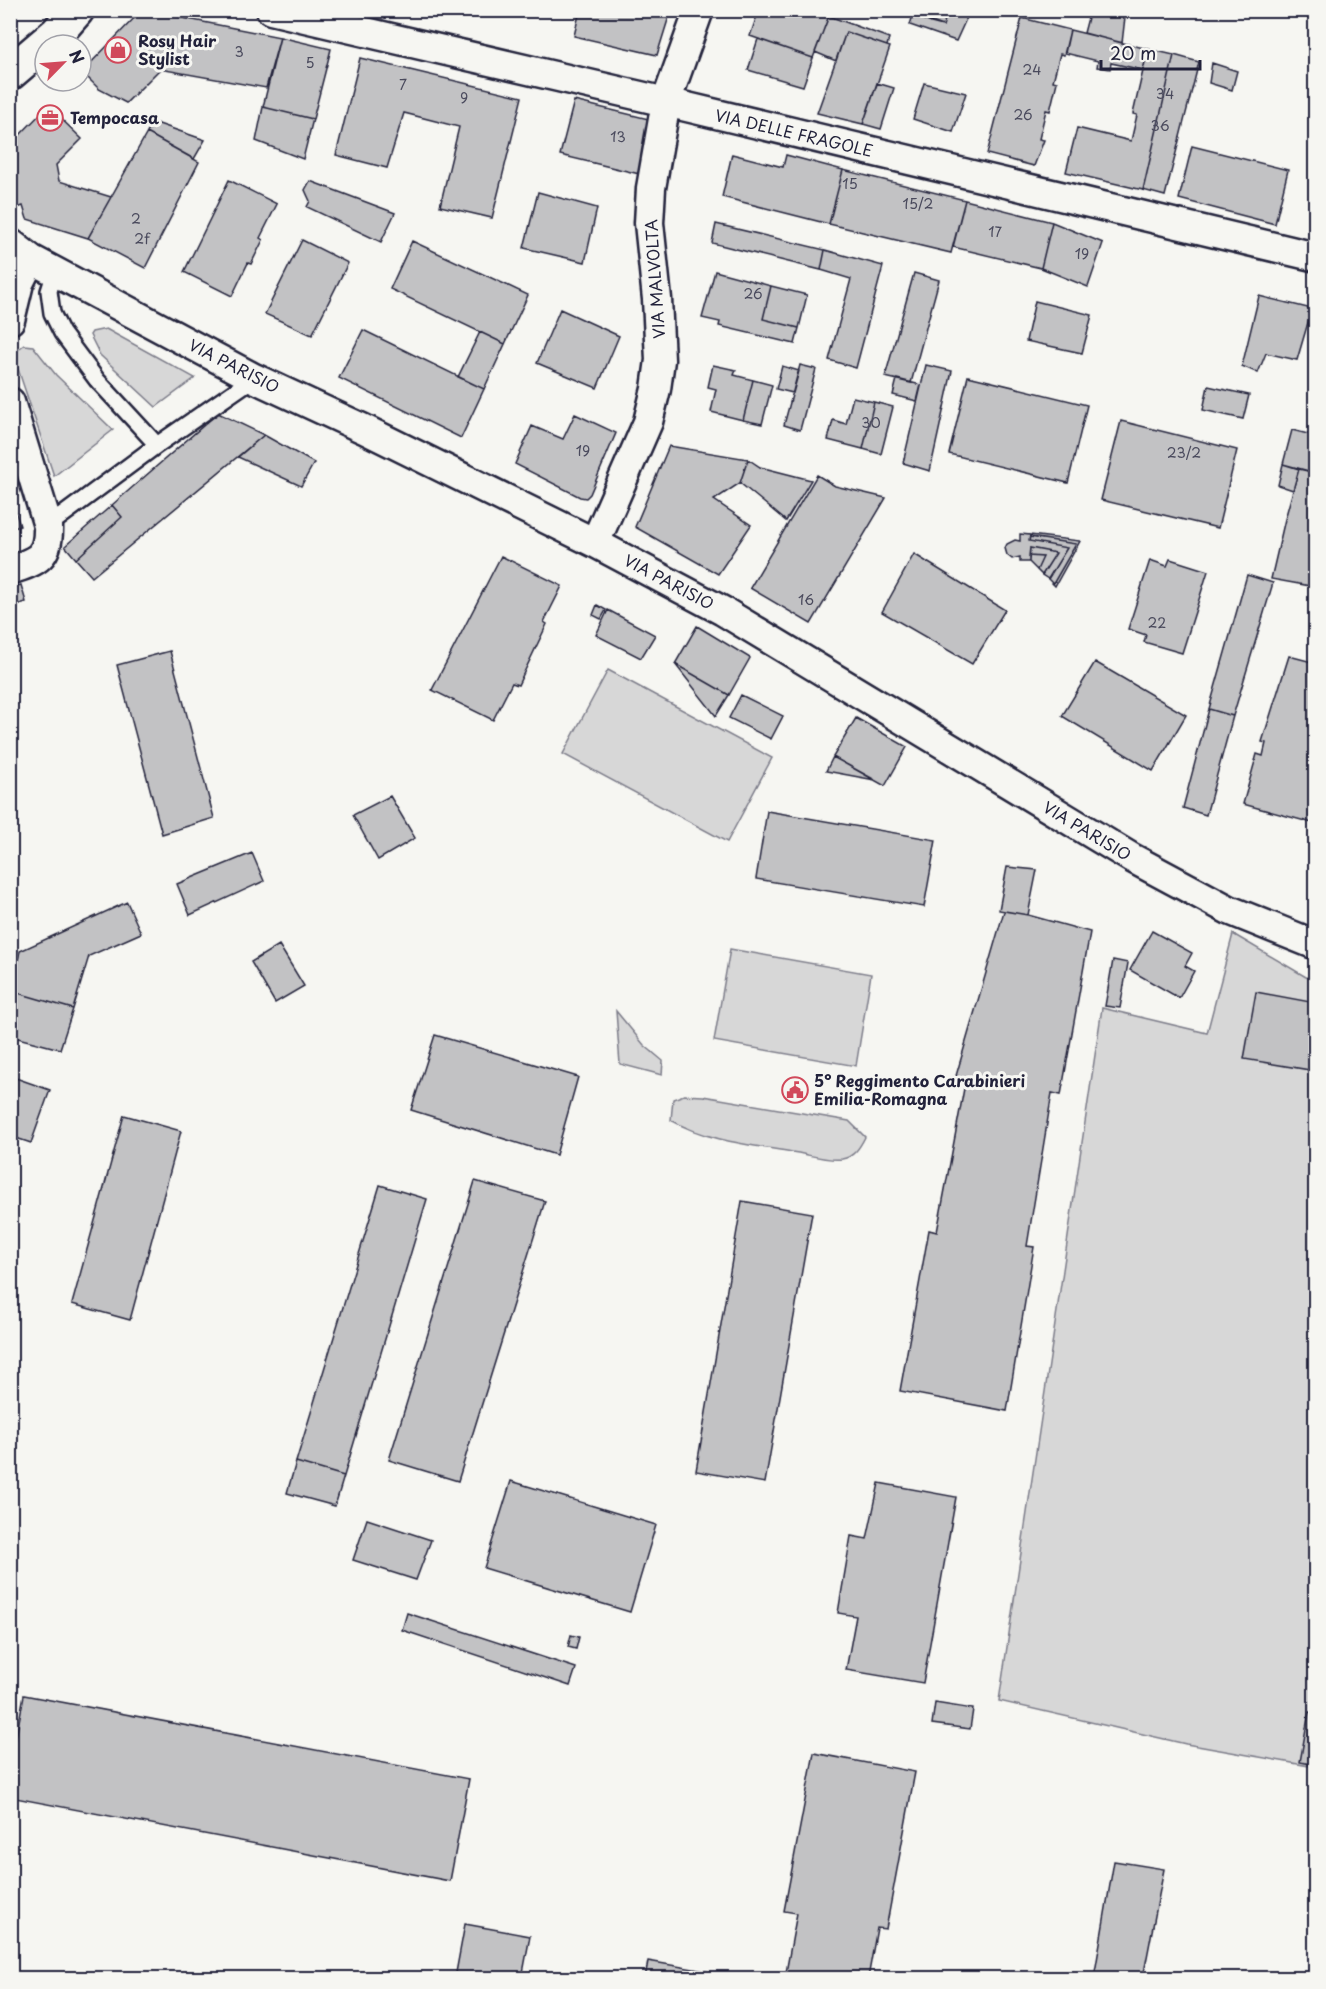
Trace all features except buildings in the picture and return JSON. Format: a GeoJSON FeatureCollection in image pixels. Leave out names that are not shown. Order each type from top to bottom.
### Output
{"type":"FeatureCollection","features":[{"type":"Feature","properties":{"kind":"main road"},"geometry":{"type":"LineString","coordinates":[[10,73],[57,33],[77,10]]}},
{"type":"Feature","properties":{"kind":"street","name":"VIA DELLE FRAGOLE"},"geometry":{"type":"LineString","coordinates":[[271,10],[1314,249]]}},
{"type":"Feature","properties":{"kind":"street","name":"VIA MALVOLTA"},"geometry":{"type":"LineString","coordinates":[[596,543],[648,422],[656,389],[660,360],[649,223],[651,188],[666,102],[699,10]]}},
{"type":"Feature","properties":{"kind":"street","name":"VIA PARISIO"},"geometry":{"type":"LineString","coordinates":[[32,258],[254,378],[364,429],[596,543],[723,611],[1132,858],[1228,910],[1316,945]]}},
{"type":"Feature","properties":{"kind":"street"},"geometry":{"type":"LineString","coordinates":[[10,320],[19,283],[32,258]]}},
{"type":"Feature","properties":{"kind":"street"},"geometry":{"type":"LineString","coordinates":[[10,402],[48,526],[49,542],[45,552],[35,561],[10,570]]}},
{"type":"Feature","properties":{"kind":"lane"},"geometry":{"type":"LineString","coordinates":[[32,258],[49,291],[52,313],[62,333],[97,380],[157,445]]}},
{"type":"Feature","properties":{"kind":"lane"},"geometry":{"type":"LineString","coordinates":[[48,526],[157,445],[254,378]]}},
{"type":"Feature","properties":{"kind":"shaded area"},"geometry":{"type":"Polygon","coordinates":[[[106,329],[195,378],[156,407],[100,355],[90,335],[92,332],[106,329]]]}},
{"type":"Feature","properties":{"kind":"shaded area"},"geometry":{"type":"Polygon","coordinates":[[[24,345],[33,346],[56,375],[113,430],[54,476],[16,363],[17,350],[24,345]]]}},
{"type":"Feature","properties":{"kind":"shaded area"},"geometry":{"type":"Polygon","coordinates":[[[608,670],[772,758],[727,842],[563,754],[608,670]]]}},
{"type":"Feature","properties":{"kind":"shaded area"},"geometry":{"type":"Polygon","coordinates":[[[1233,934],[1306,977],[1315,979],[1315,1767],[1186,1744],[999,1701],[1102,1008],[1207,1033],[1233,934]]]}},
{"type":"Feature","properties":{"kind":"shaded area"},"geometry":{"type":"Polygon","coordinates":[[[730,949],[871,974],[856,1066],[714,1041],[730,949]]]}},
{"type":"Feature","properties":{"kind":"shaded area"},"geometry":{"type":"Polygon","coordinates":[[[616,1011],[644,1045],[663,1061],[662,1075],[620,1064],[616,1011]]]}},
{"type":"Feature","properties":{"kind":"shaded area"},"geometry":{"type":"Polygon","coordinates":[[[684,1095],[703,1096],[849,1121],[865,1137],[853,1154],[842,1159],[823,1158],[714,1138],[671,1120],[673,1099],[684,1095]]]}},
{"type":"Feature","properties":{"kind":"place","name":"Rosy Hair Stylist"},"geometry":{"type":"Point","coordinates":[118,50]}},
{"type":"Feature","properties":{"kind":"place","name":"Tempocasa"},"geometry":{"type":"Point","coordinates":[50,118]}},
{"type":"Feature","properties":{"kind":"place","name":"5° Reggimento Carabinieri Emilia-Romagna"},"geometry":{"type":"Point","coordinates":[795,1090]}}]}
